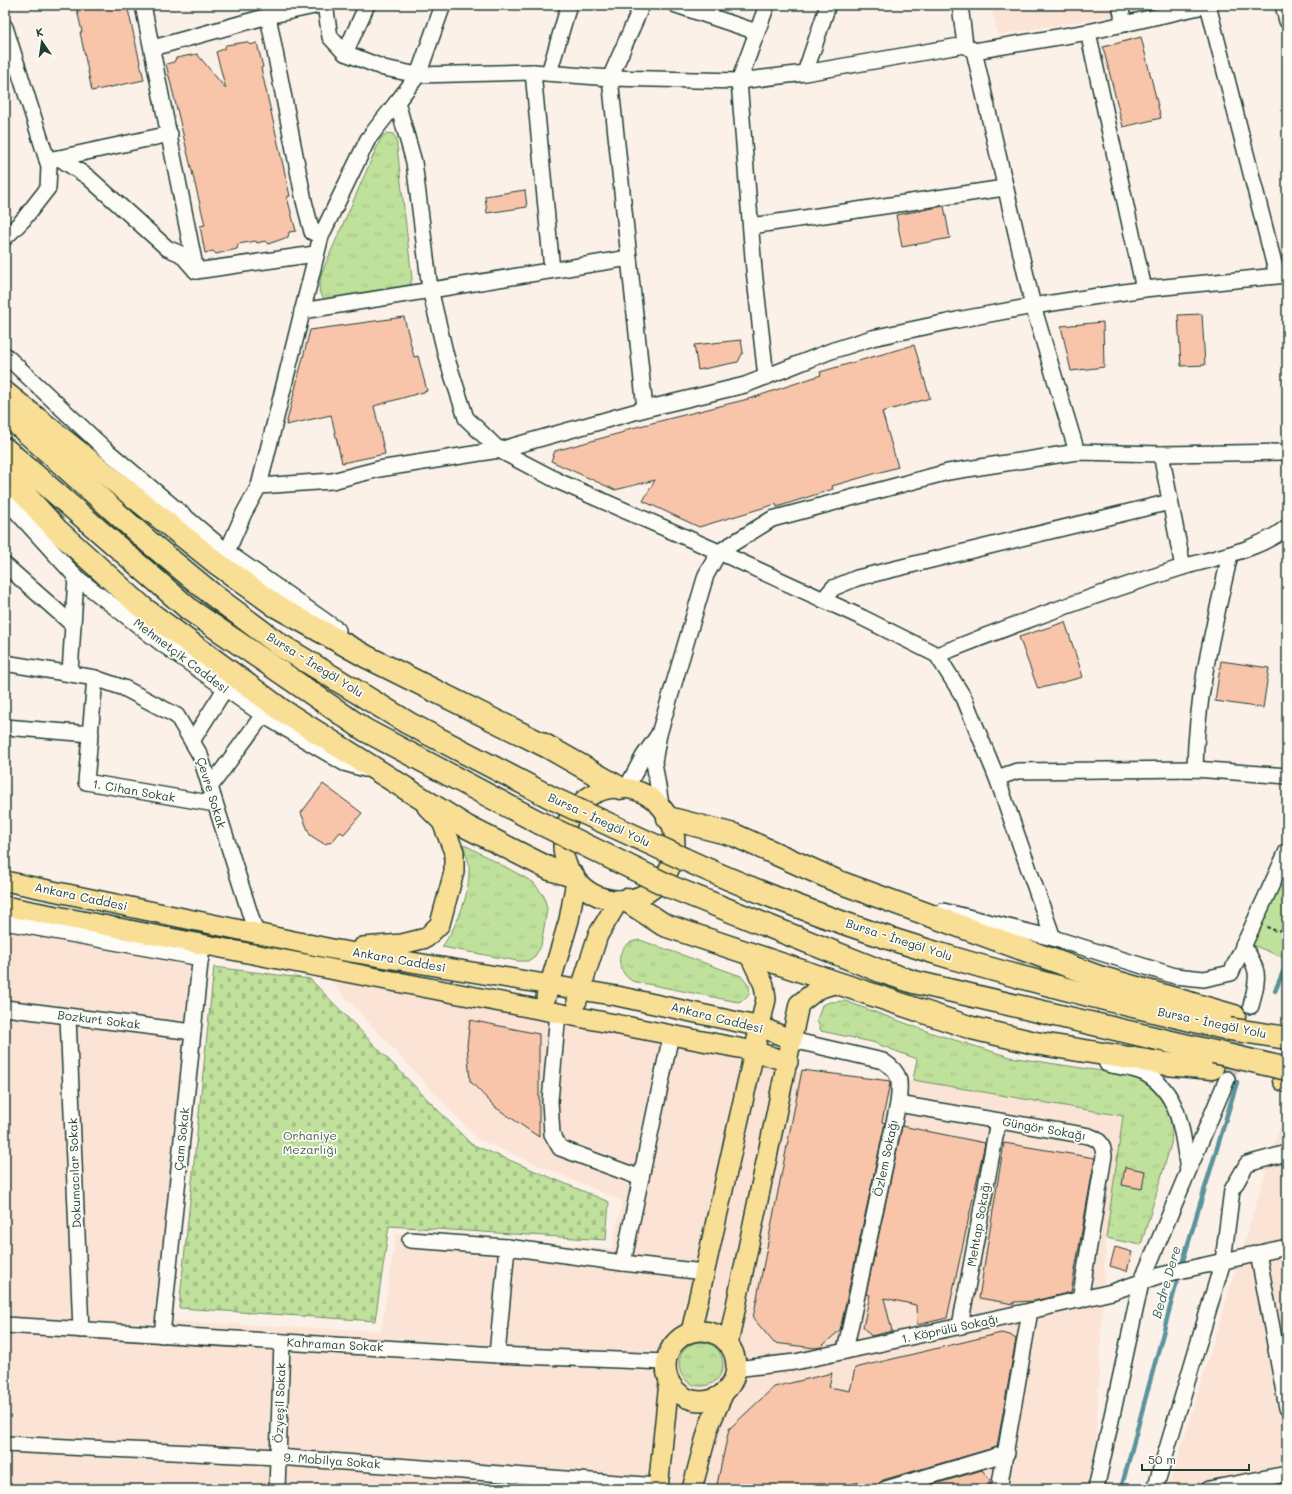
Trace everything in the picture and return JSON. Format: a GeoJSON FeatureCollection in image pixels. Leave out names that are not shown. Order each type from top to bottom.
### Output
{"type":"FeatureCollection","features":[{"type":"Feature","properties":{"kind":"highway"},"geometry":{"type":"LineString","coordinates":[[5,394],[215,562],[276,606],[396,671],[548,747],[623,789]]}},
{"type":"Feature","properties":{"kind":"highway","name":"Bursa - İnegöl Yolu"},"geometry":{"type":"LineString","coordinates":[[5,413],[150,543],[213,595],[280,645],[408,723],[554,800],[723,877],[816,912],[923,949],[1120,1003],[1238,1017],[1287,1038]]}},
{"type":"Feature","properties":{"kind":"highway","name":"Bursa - İnegöl Yolu"},"geometry":{"type":"LineString","coordinates":[[5,449],[190,610],[365,730],[540,822],[671,887],[883,972],[914,982],[1218,1066],[1286,1077]]}},
{"type":"Feature","properties":{"kind":"highway"},"geometry":{"type":"LineString","coordinates":[[5,473],[57,530],[143,608],[283,711],[467,827],[550,869],[574,878]]}},
{"type":"Feature","properties":{"kind":"highway"},"geometry":{"type":"LineString","coordinates":[[665,814],[734,835],[863,891],[1099,977],[1238,1017],[1287,1025]]}},
{"type":"Feature","properties":{"kind":"highway"},"geometry":{"type":"LineString","coordinates":[[622,900],[664,925],[972,1028],[1048,1045],[1166,1064],[1218,1066]]}},
{"type":"Feature","properties":{"kind":"main road"},"geometry":{"type":"LineString","coordinates":[[623,789],[639,791],[655,801],[665,814],[674,832],[675,851],[670,869],[659,884],[644,895],[622,900],[607,899],[590,893],[574,878],[566,865],[563,847],[565,829],[573,812],[586,799],[602,790],[623,789]]}},
{"type":"Feature","properties":{"kind":"main road"},"geometry":{"type":"LineString","coordinates":[[332,949],[402,944],[426,938],[440,924],[454,872],[454,852],[442,822],[414,795]]}},
{"type":"Feature","properties":{"kind":"main road"},"geometry":{"type":"LineString","coordinates":[[574,878],[569,920],[549,985],[558,1013],[579,990],[598,935],[622,900]]}},
{"type":"Feature","properties":{"kind":"main road","name":"Ankara Caddesi"},"geometry":{"type":"LineString","coordinates":[[5,881],[332,949],[579,990],[676,1008],[761,1028],[792,1040]]}},
{"type":"Feature","properties":{"kind":"main road","name":"Ankara Caddesi"},"geometry":{"type":"LineString","coordinates":[[5,906],[202,951],[558,1013],[754,1051],[788,1062]]}},
{"type":"Feature","properties":{"kind":"main road"},"geometry":{"type":"LineString","coordinates":[[691,1332],[754,1051],[761,1028],[766,999],[764,985],[749,954]]}},
{"type":"Feature","properties":{"kind":"main road"},"geometry":{"type":"LineString","coordinates":[[728,1344],[799,1004],[818,989],[837,983]]}},
{"type":"Feature","properties":{"kind":"main road"},"geometry":{"type":"LineString","coordinates":[[658,1487],[669,1382],[666,1372],[668,1352],[674,1343],[682,1336],[691,1332],[701,1331],[721,1337],[728,1344],[735,1360],[735,1369],[734,1378],[724,1392],[704,1440],[692,1489]]}},
{"type":"Feature","properties":{"kind":"main road"},"geometry":{"type":"LineString","coordinates":[[669,1382],[684,1397],[694,1400],[715,1398],[724,1392]]}},
{"type":"Feature","properties":{"kind":"street"},"geometry":{"type":"LineString","coordinates":[[143,5],[153,48],[196,271]]}},
{"type":"Feature","properties":{"kind":"street"},"geometry":{"type":"LineString","coordinates":[[153,48],[268,16],[319,5]]}},
{"type":"Feature","properties":{"kind":"street"},"geometry":{"type":"LineString","coordinates":[[259,486],[332,481],[379,469],[498,450],[644,409],[746,385],[831,351],[872,338],[1033,306],[1144,289],[1282,275],[1208,5],[1180,8],[1124,24],[1088,32],[969,48],[805,73],[739,81],[610,78],[533,72],[418,75],[384,68],[345,53],[330,37],[325,5]]}},
{"type":"Feature","properties":{"kind":"street"},"geometry":{"type":"LineString","coordinates":[[345,53],[367,5]]}},
{"type":"Feature","properties":{"kind":"street"},"geometry":{"type":"LineString","coordinates":[[227,552],[244,513],[259,486],[315,254],[321,236],[368,139],[418,75],[443,5]]}},
{"type":"Feature","properties":{"kind":"street"},"geometry":{"type":"LineString","coordinates":[[549,73],[569,5]]}},
{"type":"Feature","properties":{"kind":"street"},"geometry":{"type":"LineString","coordinates":[[642,5],[610,78],[644,409]]}},
{"type":"Feature","properties":{"kind":"street"},"geometry":{"type":"LineString","coordinates":[[676,5],[757,32]]}},
{"type":"Feature","properties":{"kind":"street"},"geometry":{"type":"LineString","coordinates":[[766,377],[751,226],[739,81],[767,5]]}},
{"type":"Feature","properties":{"kind":"street"},"geometry":{"type":"LineString","coordinates":[[805,73],[828,5]]}},
{"type":"Feature","properties":{"kind":"street"},"geometry":{"type":"LineString","coordinates":[[960,5],[969,48],[1033,306],[1077,452]]}},
{"type":"Feature","properties":{"kind":"street"},"geometry":{"type":"LineString","coordinates":[[1120,5],[1124,24]]}},
{"type":"Feature","properties":{"kind":"street"},"geometry":{"type":"LineString","coordinates":[[1283,5],[1287,21]]}},
{"type":"Feature","properties":{"kind":"street"},"geometry":{"type":"LineString","coordinates":[[268,16],[304,201],[312,232],[321,236]]}},
{"type":"Feature","properties":{"kind":"street"},"geometry":{"type":"LineString","coordinates":[[5,28],[53,159],[48,188],[23,220],[5,238]]}},
{"type":"Feature","properties":{"kind":"street"},"geometry":{"type":"LineString","coordinates":[[1088,32],[1144,289]]}},
{"type":"Feature","properties":{"kind":"street"},"geometry":{"type":"LineString","coordinates":[[533,72],[552,270]]}},
{"type":"Feature","properties":{"kind":"street"},"geometry":{"type":"LineString","coordinates":[[397,102],[414,162],[430,289],[446,356],[466,418],[498,450],[560,482],[719,552],[937,654],[964,698],[997,778],[1053,938]]}},
{"type":"Feature","properties":{"kind":"street"},"geometry":{"type":"LineString","coordinates":[[53,159],[170,134]]}},
{"type":"Feature","properties":{"kind":"street"},"geometry":{"type":"LineString","coordinates":[[53,159],[88,177],[167,248],[181,254],[196,271]]}},
{"type":"Feature","properties":{"kind":"street"},"geometry":{"type":"LineString","coordinates":[[751,226],[1004,188]]}},
{"type":"Feature","properties":{"kind":"street"},"geometry":{"type":"LineString","coordinates":[[196,271],[315,254]]}},
{"type":"Feature","properties":{"kind":"street"},"geometry":{"type":"LineString","coordinates":[[302,311],[430,289],[629,258]]}},
{"type":"Feature","properties":{"kind":"street"},"geometry":{"type":"LineString","coordinates":[[5,355],[105,449],[227,552],[396,671]]}},
{"type":"Feature","properties":{"kind":"street"},"geometry":{"type":"LineString","coordinates":[[665,814],[654,762],[659,734],[706,575],[719,552],[772,519],[948,472],[1077,452],[1161,454],[1287,452]]}},
{"type":"Feature","properties":{"kind":"street"},"geometry":{"type":"LineString","coordinates":[[1161,454],[1183,567]]}},
{"type":"Feature","properties":{"kind":"street","name":"Mehmetçik Caddesi"},"geometry":{"type":"LineString","coordinates":[[5,500],[76,577],[225,689],[263,715],[344,763],[383,775]]}},
{"type":"Feature","properties":{"kind":"street"},"geometry":{"type":"LineString","coordinates":[[823,600],[833,588],[857,578],[1170,502]]}},
{"type":"Feature","properties":{"kind":"street"},"geometry":{"type":"LineString","coordinates":[[937,654],[997,631],[1183,567],[1230,555],[1280,533],[1287,527]]}},
{"type":"Feature","properties":{"kind":"street"},"geometry":{"type":"LineString","coordinates":[[1195,769],[1195,746],[1202,696],[1215,620],[1230,555]]}},
{"type":"Feature","properties":{"kind":"street"},"geometry":{"type":"LineString","coordinates":[[5,566],[74,625]]}},
{"type":"Feature","properties":{"kind":"street"},"geometry":{"type":"LineString","coordinates":[[70,673],[76,577]]}},
{"type":"Feature","properties":{"kind":"street","name":"Çevre Sokak"},"geometry":{"type":"LineString","coordinates":[[5,663],[95,678],[124,688],[177,716],[200,755],[256,933]]}},
{"type":"Feature","properties":{"kind":"street","name":"1. Cihan Sokak"},"geometry":{"type":"LineString","coordinates":[[95,678],[86,782],[215,804]]}},
{"type":"Feature","properties":{"kind":"street"},"geometry":{"type":"LineString","coordinates":[[192,741],[225,689]]}},
{"type":"Feature","properties":{"kind":"street"},"geometry":{"type":"LineString","coordinates":[[210,786],[263,715]]}},
{"type":"Feature","properties":{"kind":"street"},"geometry":{"type":"LineString","coordinates":[[5,727],[91,734]]}},
{"type":"Feature","properties":{"kind":"street"},"geometry":{"type":"LineString","coordinates":[[623,789],[642,757],[659,734]]}},
{"type":"Feature","properties":{"kind":"street"},"geometry":{"type":"LineString","coordinates":[[997,778],[1018,771],[1195,769],[1287,776]]}},
{"type":"Feature","properties":{"kind":"street"},"geometry":{"type":"LineString","coordinates":[[863,891],[1053,938],[1175,976],[1204,979],[1231,973],[1287,851]]}},
{"type":"Feature","properties":{"kind":"street"},"geometry":{"type":"LineString","coordinates":[[5,922],[202,951]]}},
{"type":"Feature","properties":{"kind":"street"},"geometry":{"type":"LineString","coordinates":[[1238,1017],[1258,975],[1253,960],[1243,945]]}},
{"type":"Feature","properties":{"kind":"street","name":"Çam Sokak"},"geometry":{"type":"LineString","coordinates":[[162,1335],[202,951]]}},
{"type":"Feature","properties":{"kind":"street","name":"Bozkurt Sokak"},"geometry":{"type":"LineString","coordinates":[[5,1008],[193,1032]]}},
{"type":"Feature","properties":{"kind":"street"},"geometry":{"type":"LineString","coordinates":[[558,1013],[550,1100],[552,1134],[560,1148],[641,1178]]}},
{"type":"Feature","properties":{"kind":"street","name":"Dokumacılar Sokak"},"geometry":{"type":"LineString","coordinates":[[68,1017],[81,1330]]}},
{"type":"Feature","properties":{"kind":"street"},"geometry":{"type":"LineString","coordinates":[[623,1264],[671,1035]]}},
{"type":"Feature","properties":{"kind":"street","name":"Özlem Sokağı"},"geometry":{"type":"LineString","coordinates":[[792,1040],[882,1061],[890,1066],[899,1076],[900,1083],[898,1104],[844,1351]]}},
{"type":"Feature","properties":{"kind":"street"},"geometry":{"type":"LineString","coordinates":[[1048,1045],[1065,1054],[1144,1073],[1153,1079],[1168,1095],[1178,1113],[1188,1172]]}},
{"type":"Feature","properties":{"kind":"street"},"geometry":{"type":"LineString","coordinates":[[1096,1489],[1141,1283],[1188,1172],[1218,1066]]}},
{"type":"Feature","properties":{"kind":"street","name":"Güngör Sokağı"},"geometry":{"type":"LineString","coordinates":[[898,1104],[1088,1136],[1097,1139],[1102,1143],[1104,1156],[1080,1300]]}},
{"type":"Feature","properties":{"kind":"street","name":"Mehtap Sokağı"},"geometry":{"type":"LineString","coordinates":[[960,1326],[998,1121]]}},
{"type":"Feature","properties":{"kind":"street"},"geometry":{"type":"LineString","coordinates":[[1155,1489],[1216,1263],[1232,1190],[1247,1164],[1287,1153]]}},
{"type":"Feature","properties":{"kind":"street"},"geometry":{"type":"LineString","coordinates":[[410,1240],[507,1246],[623,1264],[704,1272]]}},
{"type":"Feature","properties":{"kind":"street"},"geometry":{"type":"LineString","coordinates":[[497,1355],[507,1246]]}},
{"type":"Feature","properties":{"kind":"street","name":"1. Köprülü Sokağı"},"geometry":{"type":"LineString","coordinates":[[735,1369],[772,1365],[844,1351],[1080,1300],[1141,1283],[1161,1275],[1287,1247]]}},
{"type":"Feature","properties":{"kind":"street"},"geometry":{"type":"LineString","coordinates":[[1258,1253],[1287,1408]]}},
{"type":"Feature","properties":{"kind":"street"},"geometry":{"type":"LineString","coordinates":[[999,1489],[1007,1453],[1030,1311]]}},
{"type":"Feature","properties":{"kind":"street","name":"Kahraman Sokak"},"geometry":{"type":"LineString","coordinates":[[5,1325],[497,1355],[666,1362]]}},
{"type":"Feature","properties":{"kind":"street","name":"Özyeşil Sokak"},"geometry":{"type":"LineString","coordinates":[[277,1489],[282,1342]]}},
{"type":"Feature","properties":{"kind":"street","name":"9. Mobilya Sokak"},"geometry":{"type":"LineString","coordinates":[[5,1444],[278,1457],[658,1487]]}},
{"type":"Feature","properties":{"kind":"street"},"geometry":{"type":"LineString","coordinates":[[886,1489],[1007,1453]]}},
{"type":"Feature","properties":{"kind":"street"},"geometry":{"type":"LineString","coordinates":[[1209,1489],[1287,1474]]}},
{"type":"Feature","properties":{"kind":"path"},"geometry":{"type":"LineString","coordinates":[[1255,921],[1276,931],[1287,929]]}},
{"type":"Feature","properties":{"kind":"shaded area"},"geometry":{"type":"Polygon","coordinates":[[[990,5],[1154,5],[1152,9],[998,35],[990,5]]]}},
{"type":"Feature","properties":{"kind":"shaded area"},"geometry":{"type":"Polygon","coordinates":[[[5,921],[206,952],[173,1321],[381,1331],[396,1234],[612,1248],[622,1201],[477,1139],[323,973],[804,1073],[913,1080],[1123,1116],[1106,1238],[1094,1477],[1089,1489],[5,1489],[5,921]]]}},
{"type":"Feature","properties":{"kind":"shaded area"},"geometry":{"type":"Polygon","coordinates":[[[1284,1113],[1287,1113],[1287,1489],[1168,1489],[1284,1113]]]}},
{"type":"Feature","properties":{"kind":"green space"},"geometry":{"type":"Polygon","coordinates":[[[387,133],[393,134],[396,138],[412,279],[410,287],[335,300],[325,299],[320,294],[319,286],[322,272],[381,138],[387,133]]]}},
{"type":"Feature","properties":{"kind":"green space"},"geometry":{"type":"Polygon","coordinates":[[[463,844],[533,882],[544,896],[547,909],[541,946],[535,956],[528,961],[518,961],[442,947],[453,930],[467,891],[469,868],[463,844]]]}},
{"type":"Feature","properties":{"kind":"green space"},"geometry":{"type":"Polygon","coordinates":[[[1287,867],[1287,959],[1250,944],[1287,867]]]}},
{"type":"Feature","properties":{"kind":"green space"},"geometry":{"type":"Polygon","coordinates":[[[640,940],[741,976],[749,986],[748,997],[738,1002],[632,981],[622,970],[620,957],[626,946],[632,942],[640,940]]]}},
{"type":"Feature","properties":{"kind":"green space","name":"Orhaniye Mezarlığı"},"geometry":{"type":"Polygon","coordinates":[[[214,967],[310,979],[471,1144],[609,1202],[606,1240],[389,1226],[375,1321],[179,1308],[214,967]]]}},
{"type":"Feature","properties":{"kind":"green space"},"geometry":{"type":"Polygon","coordinates":[[[845,1001],[932,1033],[1010,1057],[1140,1077],[1161,1098],[1169,1115],[1172,1134],[1171,1144],[1141,1245],[1106,1238],[1123,1116],[913,1080],[917,1059],[872,1042],[821,1031],[817,1020],[822,1005],[830,1002],[845,1001]]]}},
{"type":"Feature","properties":{"kind":"green space"},"geometry":{"type":"Polygon","coordinates":[[[697,1342],[705,1342],[710,1343],[717,1348],[722,1355],[722,1373],[717,1380],[710,1385],[697,1386],[689,1383],[682,1376],[679,1368],[679,1360],[682,1352],[689,1345],[697,1342]]]}},
{"type":"Feature","properties":{"kind":"building"},"geometry":{"type":"Polygon","coordinates":[[[76,5],[127,5],[144,80],[92,91],[76,5]]]}},
{"type":"Feature","properties":{"kind":"building"},"geometry":{"type":"Polygon","coordinates":[[[1141,37],[1161,118],[1123,127],[1103,47],[1141,37]]]}},
{"type":"Feature","properties":{"kind":"building"},"geometry":{"type":"Polygon","coordinates":[[[247,42],[250,45],[257,43],[263,67],[261,68],[290,196],[287,197],[296,231],[289,232],[288,237],[268,244],[265,241],[257,243],[256,241],[238,244],[237,249],[216,254],[213,251],[205,253],[200,226],[205,225],[166,64],[174,62],[176,58],[197,54],[226,89],[216,52],[224,49],[226,45],[247,42]]]}},
{"type":"Feature","properties":{"kind":"building"},"geometry":{"type":"Polygon","coordinates":[[[525,190],[527,207],[487,213],[485,196],[525,190]]]}},
{"type":"Feature","properties":{"kind":"building"},"geometry":{"type":"Polygon","coordinates":[[[944,206],[950,238],[902,247],[896,215],[944,206]]]}},
{"type":"Feature","properties":{"kind":"building"},"geometry":{"type":"Polygon","coordinates":[[[1202,314],[1205,365],[1181,366],[1178,315],[1202,314]]]}},
{"type":"Feature","properties":{"kind":"building"},"geometry":{"type":"Polygon","coordinates":[[[404,317],[414,357],[418,356],[427,391],[374,406],[385,454],[342,463],[331,415],[286,425],[310,330],[404,317]]]}},
{"type":"Feature","properties":{"kind":"building"},"geometry":{"type":"Polygon","coordinates":[[[1103,322],[1104,367],[1071,371],[1061,326],[1103,322]]]}},
{"type":"Feature","properties":{"kind":"building"},"geometry":{"type":"Polygon","coordinates":[[[741,340],[743,352],[738,362],[698,370],[694,345],[741,340]]]}},
{"type":"Feature","properties":{"kind":"building"},"geometry":{"type":"Polygon","coordinates":[[[914,345],[930,398],[882,412],[898,467],[832,486],[833,489],[777,507],[776,504],[699,527],[643,501],[655,480],[615,490],[551,461],[555,451],[624,432],[624,430],[752,398],[821,375],[820,372],[914,345]]]}},
{"type":"Feature","properties":{"kind":"building"},"geometry":{"type":"Polygon","coordinates":[[[1065,622],[1083,677],[1038,689],[1019,637],[1065,622]]]}},
{"type":"Feature","properties":{"kind":"building"},"geometry":{"type":"Polygon","coordinates":[[[1221,661],[1269,668],[1263,708],[1215,701],[1221,661]]]}},
{"type":"Feature","properties":{"kind":"building"},"geometry":{"type":"Polygon","coordinates":[[[323,784],[362,813],[344,834],[340,832],[332,842],[324,844],[310,835],[301,813],[323,784]]]}},
{"type":"Feature","properties":{"kind":"building"},"geometry":{"type":"Polygon","coordinates":[[[470,1020],[539,1034],[539,1137],[495,1107],[470,1081],[467,1045],[470,1020]]]}},
{"type":"Feature","properties":{"kind":"building"},"geometry":{"type":"Polygon","coordinates":[[[802,1070],[890,1081],[882,1122],[885,1123],[840,1330],[821,1347],[815,1348],[774,1343],[753,1318],[802,1070]]]}},
{"type":"Feature","properties":{"kind":"building"},"geometry":{"type":"Polygon","coordinates":[[[902,1126],[985,1143],[947,1318],[917,1325],[916,1305],[884,1298],[892,1331],[871,1336],[863,1327],[870,1295],[866,1294],[902,1126]]]}},
{"type":"Feature","properties":{"kind":"building"},"geometry":{"type":"Polygon","coordinates":[[[1004,1143],[1095,1158],[1071,1292],[1034,1301],[1014,1302],[1014,1304],[979,1298],[1004,1143]]]}},
{"type":"Feature","properties":{"kind":"building"},"geometry":{"type":"Polygon","coordinates":[[[1125,1167],[1145,1171],[1142,1189],[1122,1185],[1125,1167]]]}},
{"type":"Feature","properties":{"kind":"building"},"geometry":{"type":"Polygon","coordinates":[[[1115,1247],[1132,1252],[1127,1271],[1110,1266],[1115,1247]]]}},
{"type":"Feature","properties":{"kind":"building"},"geometry":{"type":"Polygon","coordinates":[[[1001,1333],[1010,1335],[1016,1339],[997,1447],[883,1480],[879,1483],[877,1489],[860,1489],[859,1482],[833,1489],[716,1489],[729,1429],[774,1387],[832,1373],[829,1387],[850,1391],[855,1368],[1001,1333]]]}},
{"type":"Feature","properties":{"kind":"building"},"geometry":{"type":"Polygon","coordinates":[[[982,1470],[990,1480],[988,1489],[918,1489],[982,1470]]]}},
{"type":"Feature","properties":{"kind":"waterway","name":"Bedre Dere"},"geometry":{"type":"LineString","coordinates":[[1275,991],[1287,963]]}},
{"type":"Feature","properties":{"kind":"waterway","name":"Bedre Dere"},"geometry":{"type":"LineString","coordinates":[[1181,1267],[1237,1082]]}},
{"type":"Feature","properties":{"kind":"waterway","name":"Bedre Dere"},"geometry":{"type":"LineString","coordinates":[[1121,1489],[1179,1274]]}},
{"type":"Feature","properties":{"kind":"tunnel"},"geometry":{"type":"LineString","coordinates":[[1227,1079],[1251,1006]]}}]}
